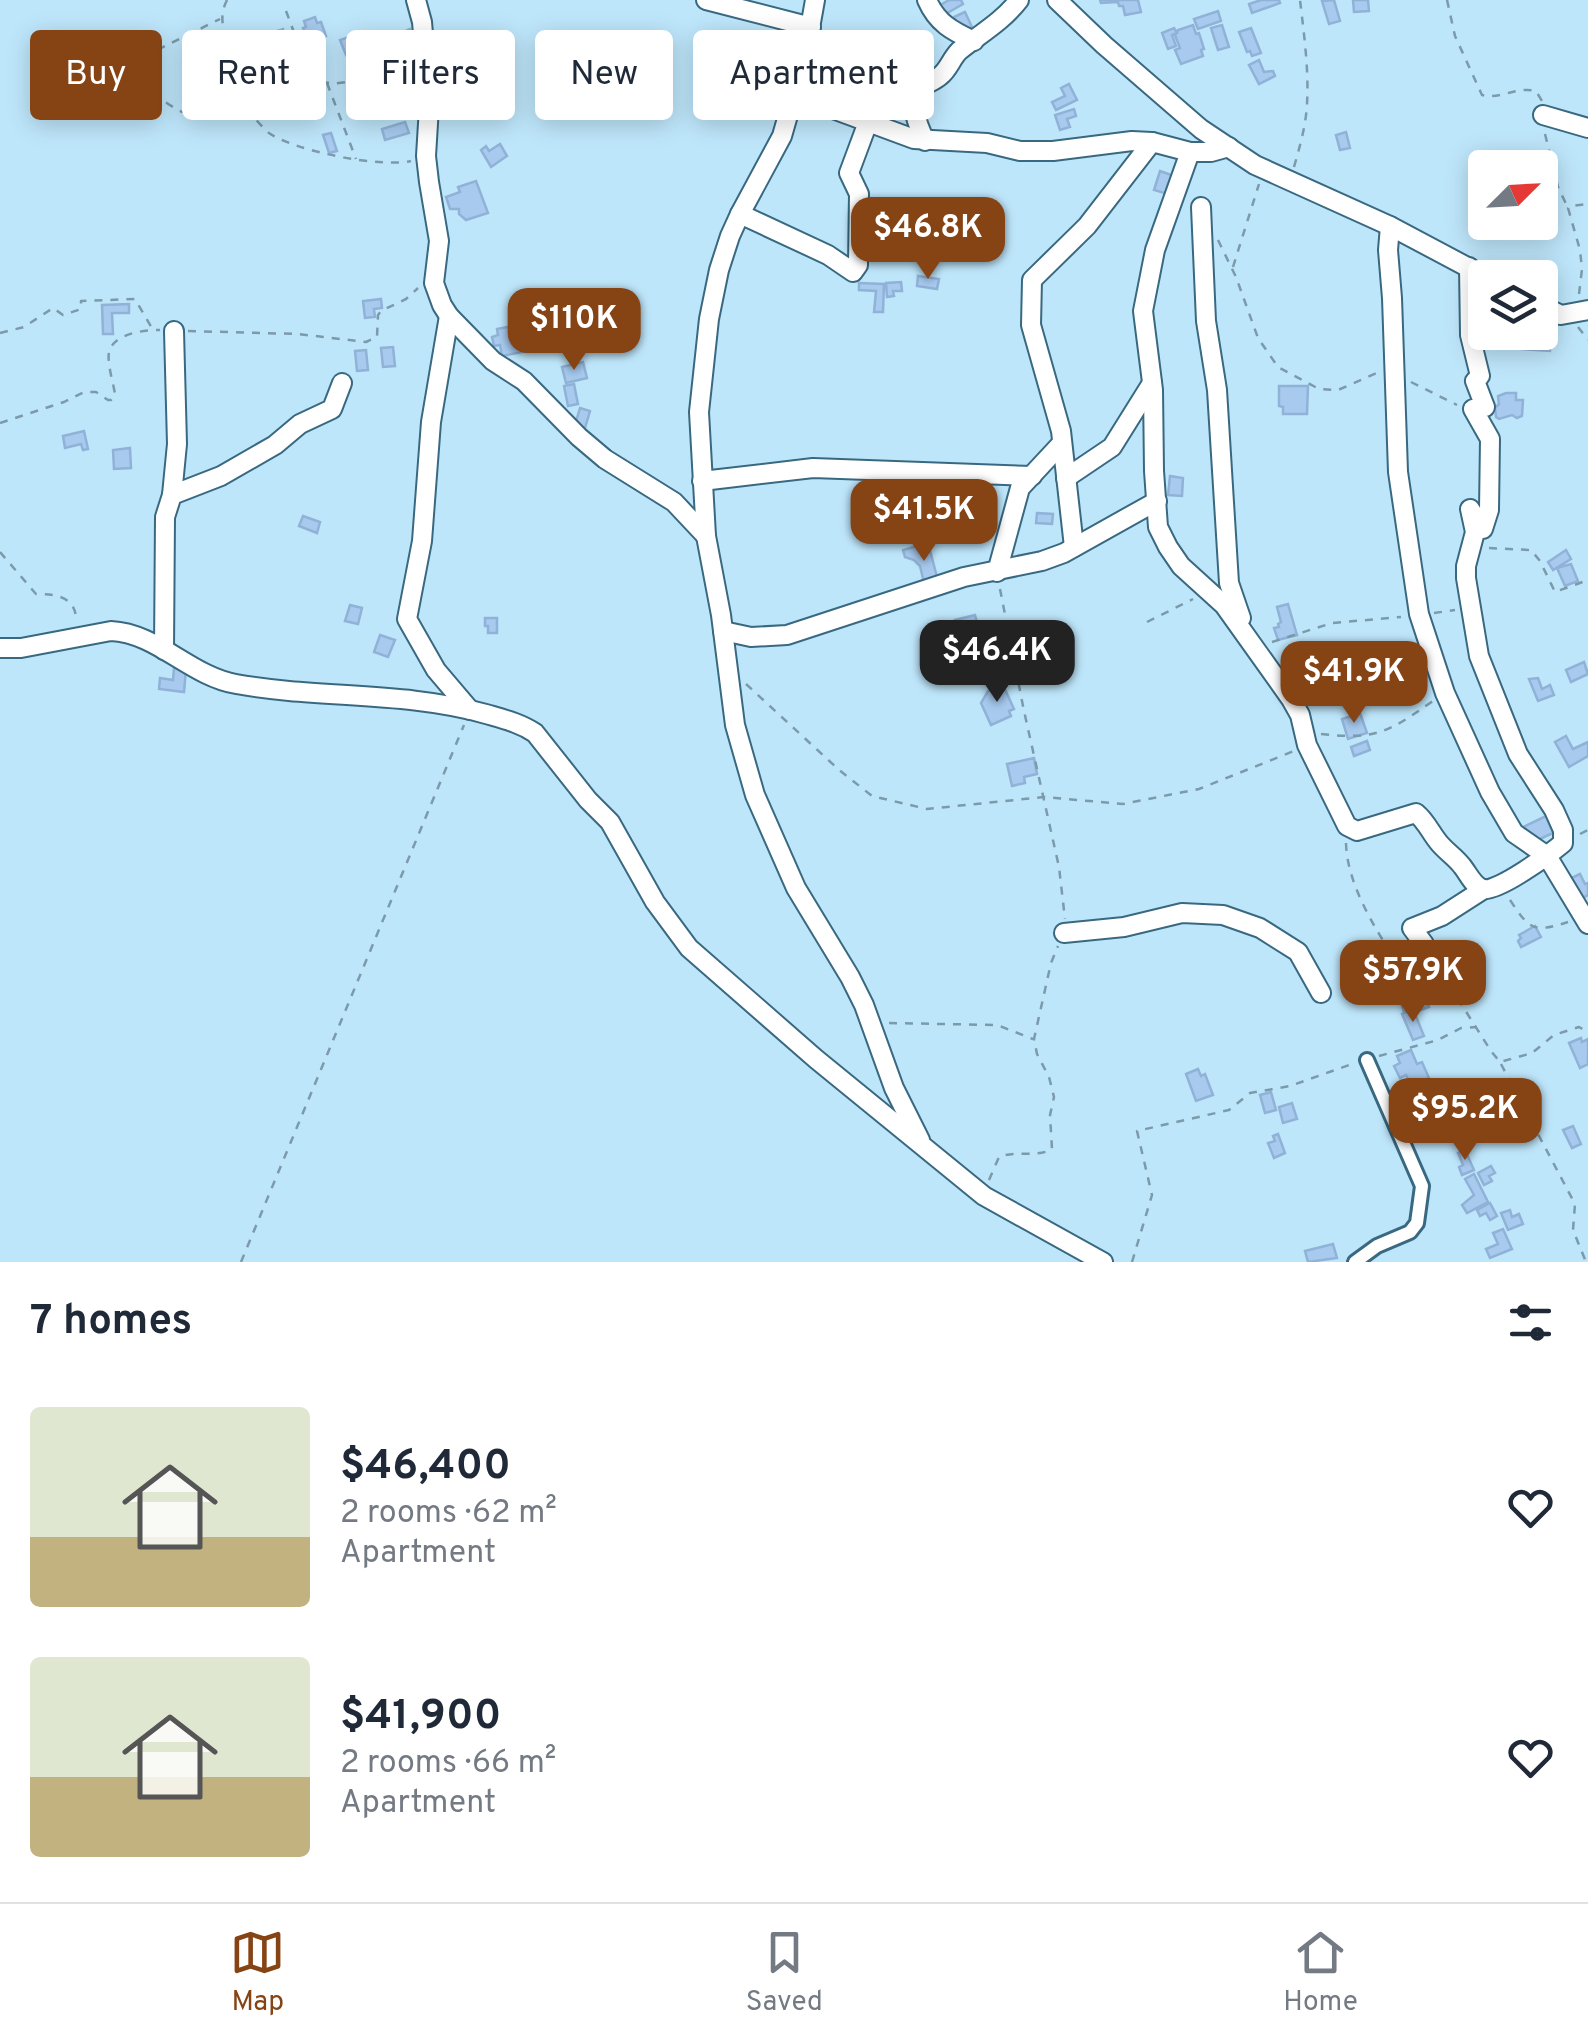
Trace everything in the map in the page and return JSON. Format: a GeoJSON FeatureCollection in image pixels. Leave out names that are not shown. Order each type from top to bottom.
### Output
{"type":"FeatureCollection","features":[{"type":"Feature","properties":{"kind":"street"},"geometry":{"type":"LineString","coordinates":[[416,0],[423,30]]}},
{"type":"Feature","properties":{"kind":"street"},"geometry":{"type":"LineString","coordinates":[[706,0],[811,27]]}},
{"type":"Feature","properties":{"kind":"street"},"geometry":{"type":"LineString","coordinates":[[810,30],[815,0]]}},
{"type":"Feature","properties":{"kind":"street"},"geometry":{"type":"LineString","coordinates":[[927,0],[948,29],[974,41]]}},
{"type":"Feature","properties":{"kind":"street"},"geometry":{"type":"LineString","coordinates":[[925,141],[914,111],[916,94],[942,75],[950,61],[1008,14],[1019,0]]}},
{"type":"Feature","properties":{"kind":"street"},"geometry":{"type":"LineString","coordinates":[[1056,0],[1156,91],[1229,147],[1263,168],[1390,226],[1468,267]]}},
{"type":"Feature","properties":{"kind":"street"},"geometry":{"type":"LineString","coordinates":[[1544,115],[1588,128]]}},
{"type":"Feature","properties":{"kind":"street"},"geometry":{"type":"LineString","coordinates":[[427,120],[426,156],[438,240],[433,273],[437,294],[449,316],[493,361],[524,381],[605,460],[674,502],[706,536]]}},
{"type":"Feature","properties":{"kind":"street"},"geometry":{"type":"LineString","coordinates":[[787,120],[740,214],[719,270],[709,319],[699,412],[706,536],[737,736],[754,794],[796,888],[872,1022],[894,1088],[923,1145]]}},
{"type":"Feature","properties":{"kind":"street"},"geometry":{"type":"LineString","coordinates":[[863,120],[925,141],[986,144],[1020,151],[1132,142],[1152,142],[1190,152],[1229,147]]}},
{"type":"Feature","properties":{"kind":"street"},"geometry":{"type":"LineString","coordinates":[[740,214],[828,255],[853,272],[858,265],[859,194],[850,173],[868,122]]}},
{"type":"Feature","properties":{"kind":"street"},"geometry":{"type":"LineString","coordinates":[[1074,547],[1061,431],[1031,324],[1032,280],[1087,226],[1152,142]]}},
{"type":"Feature","properties":{"kind":"street"},"geometry":{"type":"LineString","coordinates":[[1190,152],[1155,250],[1144,296],[1158,528],[1181,566],[1224,605],[1290,699],[1347,826],[1357,830],[1416,813],[1474,882],[1492,887]]}},
{"type":"Feature","properties":{"kind":"street"},"geometry":{"type":"LineString","coordinates":[[1201,207],[1206,321],[1217,390],[1229,583],[1251,646]]}},
{"type":"Feature","properties":{"kind":"street"},"geometry":{"type":"LineString","coordinates":[[1390,226],[1398,472],[1419,614],[1446,693],[1490,792],[1514,832],[1548,856],[1582,922]]}},
{"type":"Feature","properties":{"kind":"street"},"geometry":{"type":"LineString","coordinates":[[449,316],[430,422],[422,541],[407,619],[436,670],[470,710]]}},
{"type":"Feature","properties":{"kind":"street"},"geometry":{"type":"LineString","coordinates":[[164,650],[165,517],[172,495],[176,444],[174,331]]}},
{"type":"Feature","properties":{"kind":"street"},"geometry":{"type":"LineString","coordinates":[[1424,944],[1412,928],[1442,916],[1548,856],[1563,843],[1564,834],[1512,740],[1479,656],[1470,608],[1466,566],[1474,542],[1474,527],[1470,509],[1482,529],[1489,510],[1490,438],[1473,409],[1485,407],[1475,382],[1480,376],[1474,350]]}},
{"type":"Feature","properties":{"kind":"street"},"geometry":{"type":"LineString","coordinates":[[1066,478],[1112,446],[1152,382]]}},
{"type":"Feature","properties":{"kind":"street"},"geometry":{"type":"LineString","coordinates":[[172,495],[221,476],[275,445],[300,424],[332,410],[342,383]]}},
{"type":"Feature","properties":{"kind":"street"},"geometry":{"type":"LineString","coordinates":[[997,572],[1020,488],[1062,443]]}},
{"type":"Feature","properties":{"kind":"street"},"geometry":{"type":"LineString","coordinates":[[702,480],[813,468],[1032,476]]}},
{"type":"Feature","properties":{"kind":"street"},"geometry":{"type":"LineString","coordinates":[[722,631],[751,637],[788,635],[964,577],[1042,561],[1156,501]]}},
{"type":"Feature","properties":{"kind":"street"},"geometry":{"type":"LineString","coordinates":[[0,648],[126,632],[141,636],[195,668],[232,684],[416,701],[470,710],[526,727],[610,822],[655,902],[690,948],[816,1060],[951,1171],[984,1196],[1103,1262]]}},
{"type":"Feature","properties":{"kind":"street"},"geometry":{"type":"LineString","coordinates":[[1064,933],[1124,927],[1182,913],[1223,915],[1260,928],[1298,952],[1321,994]]}},
{"type":"Feature","properties":{"kind":"street"},"geometry":{"type":"LineString","coordinates":[[1355,1262],[1377,1246],[1410,1232],[1417,1223],[1422,1186],[1367,1060]]}},
{"type":"Feature","properties":{"kind":"path"},"geometry":{"type":"LineString","coordinates":[[227,0],[221,18],[246,104],[271,134],[381,164],[405,163],[426,156]]}},
{"type":"Feature","properties":{"kind":"path"},"geometry":{"type":"LineString","coordinates":[[1291,180],[1307,102],[1300,0]]}},
{"type":"Feature","properties":{"kind":"path"},"geometry":{"type":"LineString","coordinates":[[1447,0],[1456,36],[1482,96],[1521,89],[1536,91],[1542,99],[1554,173],[1577,236],[1582,269],[1579,312]]}},
{"type":"Feature","properties":{"kind":"path"},"geometry":{"type":"LineString","coordinates":[[286,12],[312,72],[327,83],[346,81]]}},
{"type":"Feature","properties":{"kind":"path"},"geometry":{"type":"LineString","coordinates":[[197,30],[221,18]]}},
{"type":"Feature","properties":{"kind":"path"},"geometry":{"type":"LineString","coordinates":[[182,38],[147,55],[138,66],[148,86],[182,112]]}},
{"type":"Feature","properties":{"kind":"path"},"geometry":{"type":"LineString","coordinates":[[327,83],[356,160]]}},
{"type":"Feature","properties":{"kind":"path"},"geometry":{"type":"LineString","coordinates":[[1233,270],[1263,168]]}},
{"type":"Feature","properties":{"kind":"path"},"geometry":{"type":"LineString","coordinates":[[1568,208],[1588,204]]}},
{"type":"Feature","properties":{"kind":"path"},"geometry":{"type":"LineString","coordinates":[[1216,235],[1258,338],[1278,367],[1319,389],[1338,390],[1378,372],[1395,375],[1454,404],[1473,409]]}},
{"type":"Feature","properties":{"kind":"path"},"geometry":{"type":"LineString","coordinates":[[0,423],[84,392],[96,392],[111,400],[115,394],[108,354],[118,341],[134,332],[298,334],[366,342],[377,337],[380,312],[406,299],[433,273]]}},
{"type":"Feature","properties":{"kind":"path"},"geometry":{"type":"LineString","coordinates":[[0,332],[24,326],[53,308],[63,315],[82,309],[81,302],[135,299],[153,330]]}},
{"type":"Feature","properties":{"kind":"path"},"geometry":{"type":"LineString","coordinates":[[1474,542],[1490,548],[1531,550],[1556,592],[1588,580]]}},
{"type":"Feature","properties":{"kind":"path"},"geometry":{"type":"LineString","coordinates":[[0,552],[36,594],[62,596],[73,605],[78,638]]}},
{"type":"Feature","properties":{"kind":"path"},"geometry":{"type":"LineString","coordinates":[[984,1196],[999,1158],[1009,1153],[1046,1153],[1052,1149],[1050,1115],[1054,1097],[1034,1039],[1051,963],[1064,933],[1065,912],[997,572]]}},
{"type":"Feature","properties":{"kind":"path"},"geometry":{"type":"LineString","coordinates":[[1147,622],[1208,592]]}},
{"type":"Feature","properties":{"kind":"path"},"geometry":{"type":"LineString","coordinates":[[1251,646],[1349,620],[1470,608]]}},
{"type":"Feature","properties":{"kind":"path"},"geometry":{"type":"LineString","coordinates":[[726,666],[838,770],[872,796],[926,808],[1044,796],[1123,804],[1199,789],[1306,739],[1354,738],[1384,732],[1446,693]]}},
{"type":"Feature","properties":{"kind":"path"},"geometry":{"type":"LineString","coordinates":[[242,1262],[470,710]]}},
{"type":"Feature","properties":{"kind":"path"},"geometry":{"type":"LineString","coordinates":[[1347,826],[1347,858],[1376,930],[1394,958],[1424,944],[1500,1062],[1575,1204],[1573,1230],[1586,1262]]}},
{"type":"Feature","properties":{"kind":"path"},"geometry":{"type":"LineString","coordinates":[[1492,887],[1532,926],[1542,930],[1582,922]]}},
{"type":"Feature","properties":{"kind":"path"},"geometry":{"type":"LineString","coordinates":[[872,1022],[996,1025],[1034,1039]]}},
{"type":"Feature","properties":{"kind":"path"},"geometry":{"type":"LineString","coordinates":[[1132,1262],[1152,1195],[1137,1130],[1229,1110],[1250,1092],[1290,1086],[1438,1040],[1461,1028],[1477,1027]]}},
{"type":"Feature","properties":{"kind":"path"},"geometry":{"type":"LineString","coordinates":[[1500,1062],[1532,1053],[1554,1035],[1578,1027],[1588,1032]]}},
{"type":"Feature","properties":{"kind":"building"},"geometry":{"type":"Polygon","coordinates":[[[949,0],[961,0],[963,4],[942,16],[937,7],[949,0]]]}},
{"type":"Feature","properties":{"kind":"building"},"geometry":{"type":"Polygon","coordinates":[[[1100,0],[1138,0],[1141,12],[1125,15],[1118,2],[1100,0]]]}},
{"type":"Feature","properties":{"kind":"building"},"geometry":{"type":"Polygon","coordinates":[[[1261,0],[1280,3],[1252,13],[1249,4],[1261,0]]]}},
{"type":"Feature","properties":{"kind":"building"},"geometry":{"type":"Polygon","coordinates":[[[1334,0],[1340,21],[1329,24],[1322,1],[1334,0]]]}},
{"type":"Feature","properties":{"kind":"building"},"geometry":{"type":"Polygon","coordinates":[[[1353,0],[1368,0],[1369,11],[1354,12],[1353,0]]]}},
{"type":"Feature","properties":{"kind":"building"},"geometry":{"type":"Polygon","coordinates":[[[1218,11],[1221,21],[1198,29],[1194,19],[1218,11]]]}},
{"type":"Feature","properties":{"kind":"building"},"geometry":{"type":"Polygon","coordinates":[[[965,12],[972,27],[960,32],[954,17],[965,12]]]}},
{"type":"Feature","properties":{"kind":"building"},"geometry":{"type":"Polygon","coordinates":[[[315,17],[324,30],[304,30],[304,21],[315,17]]]}},
{"type":"Feature","properties":{"kind":"building"},"geometry":{"type":"Polygon","coordinates":[[[1193,25],[1199,33],[1203,56],[1181,64],[1175,50],[1180,48],[1175,35],[1193,25]]]}},
{"type":"Feature","properties":{"kind":"building"},"geometry":{"type":"Polygon","coordinates":[[[1222,25],[1229,47],[1218,50],[1211,28],[1222,25]]]}},
{"type":"Feature","properties":{"kind":"building"},"geometry":{"type":"Polygon","coordinates":[[[1174,28],[1176,46],[1168,49],[1162,33],[1174,28]]]}},
{"type":"Feature","properties":{"kind":"building"},"geometry":{"type":"Polygon","coordinates":[[[1251,28],[1261,53],[1252,56],[1239,32],[1251,28]]]}},
{"type":"Feature","properties":{"kind":"building"},"geometry":{"type":"Polygon","coordinates":[[[1259,60],[1264,72],[1273,71],[1275,76],[1259,84],[1249,65],[1259,60]]]}},
{"type":"Feature","properties":{"kind":"building"},"geometry":{"type":"Polygon","coordinates":[[[1069,84],[1077,100],[1056,110],[1052,102],[1065,96],[1061,88],[1069,84]]]}},
{"type":"Feature","properties":{"kind":"building"},"geometry":{"type":"Polygon","coordinates":[[[1074,109],[1076,116],[1067,119],[1070,127],[1060,130],[1055,115],[1074,109]]]}},
{"type":"Feature","properties":{"kind":"building"},"geometry":{"type":"Polygon","coordinates":[[[405,122],[409,133],[385,140],[382,129],[405,122]]]}},
{"type":"Feature","properties":{"kind":"building"},"geometry":{"type":"Polygon","coordinates":[[[1346,132],[1350,148],[1340,150],[1336,135],[1346,132]]]}},
{"type":"Feature","properties":{"kind":"building"},"geometry":{"type":"Polygon","coordinates":[[[331,133],[337,151],[329,153],[323,135],[331,133]]]}},
{"type":"Feature","properties":{"kind":"building"},"geometry":{"type":"Polygon","coordinates":[[[500,144],[507,156],[491,167],[481,150],[486,146],[489,151],[500,144]]]}},
{"type":"Feature","properties":{"kind":"building"},"geometry":{"type":"Polygon","coordinates":[[[1160,171],[1177,177],[1171,195],[1154,190],[1160,171]]]}},
{"type":"Feature","properties":{"kind":"building"},"geometry":{"type":"Polygon","coordinates":[[[476,181],[488,213],[466,220],[459,209],[450,209],[446,197],[460,192],[458,187],[476,181]]]}},
{"type":"Feature","properties":{"kind":"building"},"geometry":{"type":"Polygon","coordinates":[[[918,276],[939,279],[937,289],[917,286],[918,276]]]}},
{"type":"Feature","properties":{"kind":"building"},"geometry":{"type":"Polygon","coordinates":[[[901,282],[902,291],[893,291],[894,296],[887,297],[886,283],[901,282]]]}},
{"type":"Feature","properties":{"kind":"building"},"geometry":{"type":"Polygon","coordinates":[[[859,283],[884,284],[883,312],[874,312],[876,291],[859,290],[859,283]]]}},
{"type":"Feature","properties":{"kind":"building"},"geometry":{"type":"Polygon","coordinates":[[[381,299],[382,308],[374,309],[375,317],[365,318],[363,301],[381,299]]]}},
{"type":"Feature","properties":{"kind":"building"},"geometry":{"type":"Polygon","coordinates":[[[129,304],[129,313],[112,313],[113,334],[103,334],[102,305],[129,304]]]}},
{"type":"Feature","properties":{"kind":"building"},"geometry":{"type":"Polygon","coordinates":[[[522,324],[527,351],[502,356],[500,345],[494,346],[492,337],[498,335],[497,329],[522,324]]]}},
{"type":"Feature","properties":{"kind":"building"},"geometry":{"type":"Polygon","coordinates":[[[393,347],[395,366],[383,367],[381,348],[393,347]]]}},
{"type":"Feature","properties":{"kind":"building"},"geometry":{"type":"Polygon","coordinates":[[[366,350],[368,370],[357,371],[355,351],[366,350]]]}},
{"type":"Feature","properties":{"kind":"building"},"geometry":{"type":"Polygon","coordinates":[[[583,362],[587,378],[566,383],[562,367],[583,362]]]}},
{"type":"Feature","properties":{"kind":"building"},"geometry":{"type":"Polygon","coordinates":[[[574,384],[578,404],[568,406],[564,386],[574,384]]]}},
{"type":"Feature","properties":{"kind":"building"},"geometry":{"type":"Polygon","coordinates":[[[1279,386],[1308,386],[1307,414],[1283,414],[1279,386]]]}},
{"type":"Feature","properties":{"kind":"building"},"geometry":{"type":"Polygon","coordinates":[[[1516,393],[1516,400],[1523,400],[1522,416],[1496,417],[1498,396],[1516,393]]]}},
{"type":"Feature","properties":{"kind":"building"},"geometry":{"type":"Polygon","coordinates":[[[580,408],[590,411],[585,428],[575,425],[580,408]]]}},
{"type":"Feature","properties":{"kind":"building"},"geometry":{"type":"Polygon","coordinates":[[[84,431],[88,449],[83,450],[81,444],[65,448],[63,436],[84,431]]]}},
{"type":"Feature","properties":{"kind":"building"},"geometry":{"type":"Polygon","coordinates":[[[130,448],[131,468],[114,469],[113,450],[130,448]]]}},
{"type":"Feature","properties":{"kind":"building"},"geometry":{"type":"Polygon","coordinates":[[[1170,476],[1183,478],[1182,496],[1168,495],[1170,476]]]}},
{"type":"Feature","properties":{"kind":"building"},"geometry":{"type":"Polygon","coordinates":[[[1037,513],[1053,514],[1052,524],[1036,523],[1037,513]]]}},
{"type":"Feature","properties":{"kind":"building"},"geometry":{"type":"Polygon","coordinates":[[[303,516],[320,522],[317,533],[299,526],[303,516]]]}},
{"type":"Feature","properties":{"kind":"building"},"geometry":{"type":"Polygon","coordinates":[[[928,543],[941,592],[924,583],[920,566],[905,557],[903,550],[928,543]]]}},
{"type":"Feature","properties":{"kind":"building"},"geometry":{"type":"Polygon","coordinates":[[[1566,550],[1571,559],[1553,570],[1548,562],[1566,550]]]}},
{"type":"Feature","properties":{"kind":"building"},"geometry":{"type":"Polygon","coordinates":[[[1571,564],[1578,581],[1565,586],[1557,568],[1571,564]]]}},
{"type":"Feature","properties":{"kind":"building"},"geometry":{"type":"Polygon","coordinates":[[[1288,604],[1297,635],[1278,640],[1274,628],[1281,622],[1277,607],[1288,604]]]}},
{"type":"Feature","properties":{"kind":"building"},"geometry":{"type":"Polygon","coordinates":[[[350,605],[362,608],[358,624],[345,621],[350,605]]]}},
{"type":"Feature","properties":{"kind":"building"},"geometry":{"type":"Polygon","coordinates":[[[975,615],[980,633],[960,639],[955,620],[975,615]]]}},
{"type":"Feature","properties":{"kind":"building"},"geometry":{"type":"Polygon","coordinates":[[[485,618],[497,618],[497,633],[488,633],[485,618]]]}},
{"type":"Feature","properties":{"kind":"building"},"geometry":{"type":"Polygon","coordinates":[[[380,635],[395,640],[388,657],[374,652],[380,635]]]}},
{"type":"Feature","properties":{"kind":"building"},"geometry":{"type":"Polygon","coordinates":[[[1584,662],[1588,674],[1571,682],[1566,670],[1584,662]]]}},
{"type":"Feature","properties":{"kind":"building"},"geometry":{"type":"Polygon","coordinates":[[[174,668],[186,669],[184,692],[159,689],[160,678],[173,680],[174,668]]]}},
{"type":"Feature","properties":{"kind":"building"},"geometry":{"type":"Polygon","coordinates":[[[1538,678],[1542,689],[1550,685],[1554,695],[1538,701],[1529,679],[1538,678]]]}},
{"type":"Feature","properties":{"kind":"building"},"geometry":{"type":"Polygon","coordinates":[[[1003,685],[1014,709],[1009,711],[1011,716],[991,725],[981,703],[988,691],[1003,685]]]}},
{"type":"Feature","properties":{"kind":"building"},"geometry":{"type":"Polygon","coordinates":[[[1360,713],[1367,733],[1348,739],[1342,719],[1360,713]]]}},
{"type":"Feature","properties":{"kind":"building"},"geometry":{"type":"Polygon","coordinates":[[[1566,736],[1573,749],[1588,742],[1588,756],[1569,767],[1555,742],[1566,736]]]}},
{"type":"Feature","properties":{"kind":"building"},"geometry":{"type":"Polygon","coordinates":[[[1367,741],[1370,750],[1354,756],[1351,747],[1367,741]]]}},
{"type":"Feature","properties":{"kind":"building"},"geometry":{"type":"Polygon","coordinates":[[[1034,758],[1037,774],[1012,786],[1007,764],[1034,758]]]}},
{"type":"Feature","properties":{"kind":"building"},"geometry":{"type":"Polygon","coordinates":[[[1546,816],[1553,833],[1531,843],[1523,827],[1546,816]]]}},
{"type":"Feature","properties":{"kind":"building"},"geometry":{"type":"Polygon","coordinates":[[[1580,874],[1588,883],[1588,895],[1579,900],[1569,879],[1580,874]]]}},
{"type":"Feature","properties":{"kind":"building"},"geometry":{"type":"Polygon","coordinates":[[[1535,926],[1541,937],[1521,947],[1519,935],[1535,926]]]}},
{"type":"Feature","properties":{"kind":"building"},"geometry":{"type":"Polygon","coordinates":[[[1426,997],[1429,1007],[1404,1012],[1402,1006],[1426,997]]]}},
{"type":"Feature","properties":{"kind":"building"},"geometry":{"type":"Polygon","coordinates":[[[1413,1009],[1424,1036],[1413,1040],[1402,1014],[1413,1009]]]}},
{"type":"Feature","properties":{"kind":"building"},"geometry":{"type":"Polygon","coordinates":[[[1581,1038],[1582,1042],[1588,1039],[1588,1064],[1580,1068],[1569,1043],[1581,1038]]]}},
{"type":"Feature","properties":{"kind":"building"},"geometry":{"type":"Polygon","coordinates":[[[1411,1050],[1429,1078],[1411,1085],[1406,1075],[1400,1078],[1394,1066],[1400,1063],[1397,1056],[1411,1050]]]}},
{"type":"Feature","properties":{"kind":"building"},"geometry":{"type":"Polygon","coordinates":[[[1198,1069],[1201,1076],[1205,1074],[1213,1095],[1196,1101],[1186,1074],[1198,1069]]]}},
{"type":"Feature","properties":{"kind":"building"},"geometry":{"type":"Polygon","coordinates":[[[1271,1092],[1276,1110],[1265,1113],[1260,1095],[1271,1092]]]}},
{"type":"Feature","properties":{"kind":"building"},"geometry":{"type":"Polygon","coordinates":[[[1292,1103],[1297,1119],[1283,1123],[1279,1107],[1292,1103]]]}},
{"type":"Feature","properties":{"kind":"building"},"geometry":{"type":"Polygon","coordinates":[[[1442,1114],[1445,1121],[1450,1121],[1453,1133],[1435,1141],[1429,1120],[1442,1114]]]}},
{"type":"Feature","properties":{"kind":"building"},"geometry":{"type":"Polygon","coordinates":[[[1573,1126],[1581,1144],[1572,1148],[1563,1130],[1573,1126]]]}},
{"type":"Feature","properties":{"kind":"building"},"geometry":{"type":"Polygon","coordinates":[[[1278,1134],[1285,1153],[1274,1158],[1268,1143],[1275,1141],[1273,1136],[1278,1134]]]}},
{"type":"Feature","properties":{"kind":"building"},"geometry":{"type":"Polygon","coordinates":[[[1465,1150],[1474,1170],[1462,1175],[1458,1153],[1465,1150]]]}},
{"type":"Feature","properties":{"kind":"building"},"geometry":{"type":"Polygon","coordinates":[[[1491,1166],[1495,1173],[1489,1176],[1492,1181],[1484,1185],[1478,1173],[1491,1166]]]}},
{"type":"Feature","properties":{"kind":"building"},"geometry":{"type":"Polygon","coordinates":[[[1474,1174],[1488,1202],[1467,1213],[1462,1205],[1474,1195],[1465,1179],[1474,1174]]]}},
{"type":"Feature","properties":{"kind":"building"},"geometry":{"type":"Polygon","coordinates":[[[1490,1203],[1497,1216],[1490,1220],[1486,1213],[1480,1216],[1477,1210],[1490,1203]]]}},
{"type":"Feature","properties":{"kind":"building"},"geometry":{"type":"Polygon","coordinates":[[[1510,1210],[1512,1217],[1519,1214],[1523,1224],[1508,1230],[1501,1213],[1510,1210]]]}},
{"type":"Feature","properties":{"kind":"building"},"geometry":{"type":"Polygon","coordinates":[[[1503,1229],[1512,1249],[1490,1258],[1486,1249],[1498,1244],[1493,1233],[1503,1229]]]}},
{"type":"Feature","properties":{"kind":"building"},"geometry":{"type":"Polygon","coordinates":[[[1333,1244],[1337,1258],[1308,1262],[1305,1251],[1333,1244]]]}}]}
